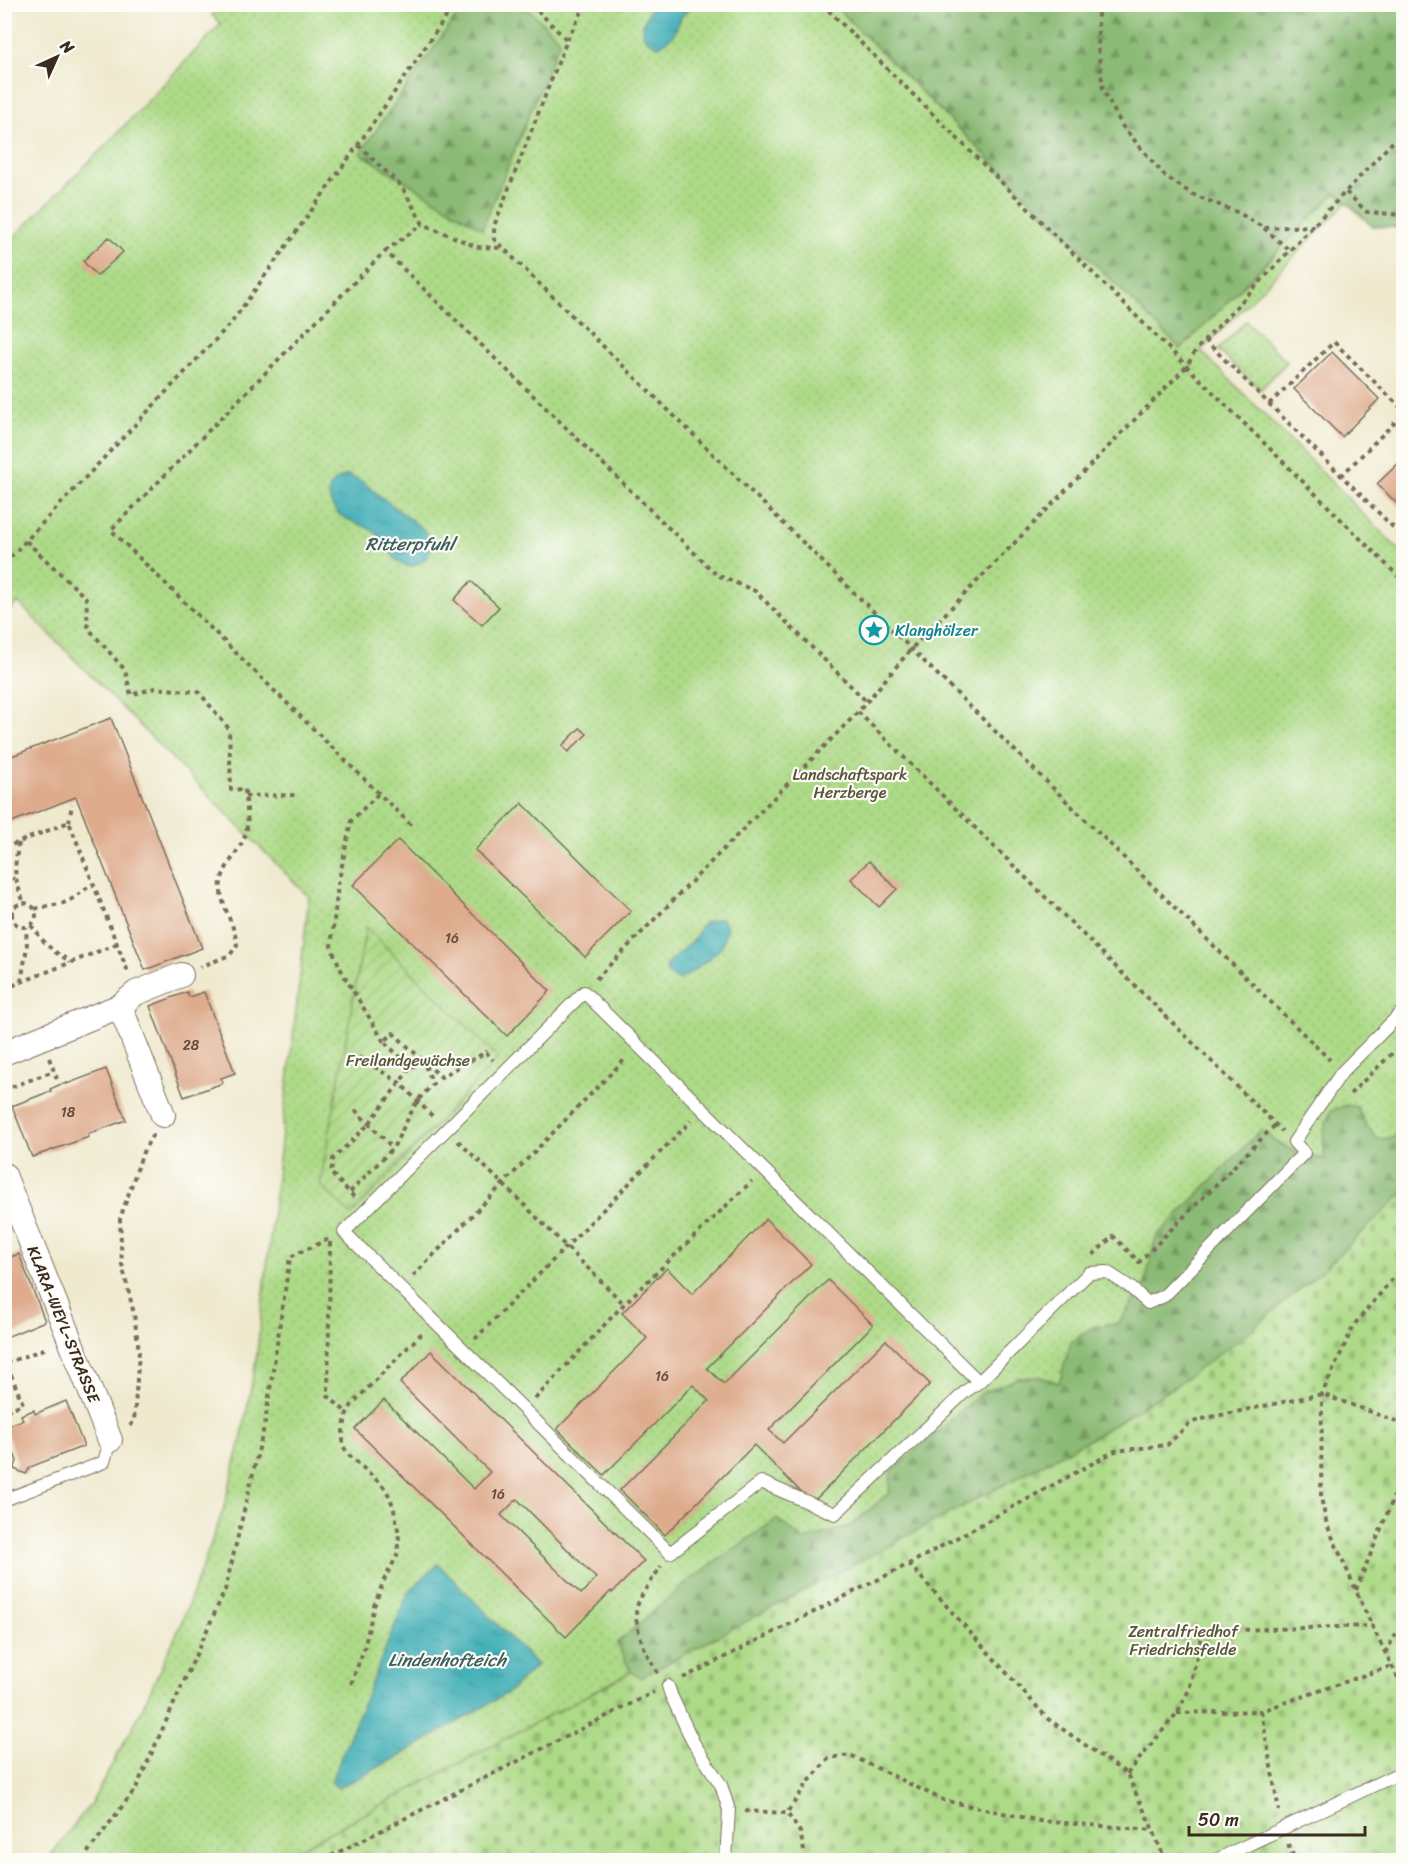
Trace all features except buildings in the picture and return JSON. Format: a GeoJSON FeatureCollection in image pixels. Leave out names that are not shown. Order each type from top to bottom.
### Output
{"type":"FeatureCollection","features":[{"type":"Feature","properties":{"kind":"street"},"geometry":{"type":"LineString","coordinates":[[4,1053],[181,975]]}},
{"type":"Feature","properties":{"kind":"street"},"geometry":{"type":"LineString","coordinates":[[128,1000],[163,1115]]}},
{"type":"Feature","properties":{"kind":"street","name":"KLARA-WEYL-STRASSE"},"geometry":{"type":"LineString","coordinates":[[4,1175],[110,1440]]}},
{"type":"Feature","properties":{"kind":"lane"},"geometry":{"type":"LineString","coordinates":[[979,1382],[584,992],[344,1232],[670,1553],[761,1482],[835,1515],[966,1391],[979,1382],[1089,1274],[1107,1272],[1130,1287],[1148,1303],[1164,1296],[1305,1153],[1294,1142],[1317,1108],[1342,1072],[1404,1010]]}},
{"type":"Feature","properties":{"kind":"lane"},"geometry":{"type":"LineString","coordinates":[[4,1500],[104,1462],[110,1440]]}},
{"type":"Feature","properties":{"kind":"lane"},"geometry":{"type":"LineString","coordinates":[[668,1686],[670,1695],[693,1742],[721,1785],[729,1810],[726,1860]]}},
{"type":"Feature","properties":{"kind":"lane"},"geometry":{"type":"LineString","coordinates":[[1216,1860],[1404,1771]]}},
{"type":"Feature","properties":{"kind":"path"},"geometry":{"type":"LineString","coordinates":[[4,564],[232,322],[455,4]]}},
{"type":"Feature","properties":{"kind":"path"},"geometry":{"type":"LineString","coordinates":[[531,4],[567,40]]}},
{"type":"Feature","properties":{"kind":"path"},"geometry":{"type":"LineString","coordinates":[[586,4],[567,40],[494,226],[494,239],[1342,1072]]}},
{"type":"Feature","properties":{"kind":"path"},"geometry":{"type":"LineString","coordinates":[[822,4],[1404,582]]}},
{"type":"Feature","properties":{"kind":"path"},"geometry":{"type":"LineString","coordinates":[[1098,4],[1098,47],[1104,90],[1123,127],[1165,176],[1192,194],[1239,213],[1264,228],[1290,251]]}},
{"type":"Feature","properties":{"kind":"path"},"geometry":{"type":"LineString","coordinates":[[584,992],[858,712],[912,648],[1187,366],[1195,351],[1205,340],[1404,130]]}},
{"type":"Feature","properties":{"kind":"path"},"geometry":{"type":"LineString","coordinates":[[358,145],[402,187],[423,224],[477,247],[505,248]]}},
{"type":"Feature","properties":{"kind":"path"},"geometry":{"type":"LineString","coordinates":[[1346,192],[1367,212],[1404,215]]}},
{"type":"Feature","properties":{"kind":"path"},"geometry":{"type":"LineString","coordinates":[[411,825],[111,530],[385,251],[423,224]]}},
{"type":"Feature","properties":{"kind":"path"},"geometry":{"type":"LineString","coordinates":[[1264,228],[1314,226]]}},
{"type":"Feature","properties":{"kind":"path"},"geometry":{"type":"LineString","coordinates":[[385,251],[717,575],[755,591],[867,702]]}},
{"type":"Feature","properties":{"kind":"path"},"geometry":{"type":"LineString","coordinates":[[1205,340],[1404,538]]}},
{"type":"Feature","properties":{"kind":"path"},"geometry":{"type":"LineString","coordinates":[[1269,404],[1334,342],[1404,412],[1341,476]]}},
{"type":"Feature","properties":{"kind":"path"},"geometry":{"type":"LineString","coordinates":[[26,541],[86,598],[88,628],[125,670],[131,695],[155,688],[199,692],[229,729],[231,790],[245,789],[246,835],[226,867],[221,884],[223,900],[237,934],[237,945],[230,955],[181,975]]}},
{"type":"Feature","properties":{"kind":"path"},"geometry":{"type":"LineString","coordinates":[[858,712],[1276,1124],[1138,1262],[1113,1236],[1087,1260]]}},
{"type":"Feature","properties":{"kind":"path"},"geometry":{"type":"LineString","coordinates":[[378,794],[351,821],[338,885],[331,947],[343,974],[384,1042],[411,1067]]}},
{"type":"Feature","properties":{"kind":"path"},"geometry":{"type":"LineString","coordinates":[[245,796],[298,795]]}},
{"type":"Feature","properties":{"kind":"path"},"geometry":{"type":"LineString","coordinates":[[72,804],[69,822],[117,944],[128,1000]]}},
{"type":"Feature","properties":{"kind":"path"},"geometry":{"type":"LineString","coordinates":[[4,848],[69,822]]}},
{"type":"Feature","properties":{"kind":"path"},"geometry":{"type":"LineString","coordinates":[[19,842],[15,861],[15,879],[24,903]]}},
{"type":"Feature","properties":{"kind":"path"},"geometry":{"type":"LineString","coordinates":[[4,873],[15,879]]}},
{"type":"Feature","properties":{"kind":"path"},"geometry":{"type":"LineString","coordinates":[[35,909],[58,905],[70,900],[93,884]]}},
{"type":"Feature","properties":{"kind":"path"},"geometry":{"type":"LineString","coordinates":[[24,903],[35,909],[36,916],[31,925],[26,927],[18,925],[13,919],[15,908],[24,903]]}},
{"type":"Feature","properties":{"kind":"path"},"geometry":{"type":"LineString","coordinates":[[4,920],[13,919]]}},
{"type":"Feature","properties":{"kind":"path"},"geometry":{"type":"LineString","coordinates":[[31,925],[46,945],[70,963]]}},
{"type":"Feature","properties":{"kind":"path"},"geometry":{"type":"LineString","coordinates":[[21,982],[27,947],[26,927]]}},
{"type":"Feature","properties":{"kind":"path"},"geometry":{"type":"LineString","coordinates":[[4,989],[117,944]]}},
{"type":"Feature","properties":{"kind":"path"},"geometry":{"type":"LineString","coordinates":[[384,1042],[393,1033],[441,1077],[486,1052],[503,1071]]}},
{"type":"Feature","properties":{"kind":"path"},"geometry":{"type":"LineString","coordinates":[[1317,1108],[1345,1099],[1404,1042]]}},
{"type":"Feature","properties":{"kind":"path"},"geometry":{"type":"LineString","coordinates":[[401,1288],[629,1056]]}},
{"type":"Feature","properties":{"kind":"path"},"geometry":{"type":"LineString","coordinates":[[49,1057],[57,1079]]}},
{"type":"Feature","properties":{"kind":"path"},"geometry":{"type":"LineString","coordinates":[[359,1057],[400,1083],[624,1304]]}},
{"type":"Feature","properties":{"kind":"path"},"geometry":{"type":"LineString","coordinates":[[367,1210],[331,1173],[333,1159],[369,1124],[411,1067],[424,1062]]}},
{"type":"Feature","properties":{"kind":"path"},"geometry":{"type":"LineString","coordinates":[[350,1192],[393,1148],[417,1101],[433,1084],[424,1062]]}},
{"type":"Feature","properties":{"kind":"path"},"geometry":{"type":"LineString","coordinates":[[4,1087],[6,1089],[54,1071]]}},
{"type":"Feature","properties":{"kind":"path"},"geometry":{"type":"LineString","coordinates":[[355,1110],[393,1148]]}},
{"type":"Feature","properties":{"kind":"path"},"geometry":{"type":"LineString","coordinates":[[110,1440],[124,1436],[134,1421],[139,1351],[123,1264],[120,1219],[143,1152],[163,1115]]}},
{"type":"Feature","properties":{"kind":"path"},"geometry":{"type":"LineString","coordinates":[[464,1350],[692,1120]]}},
{"type":"Feature","properties":{"kind":"path"},"geometry":{"type":"LineString","coordinates":[[527,1411],[530,1404],[624,1304],[753,1180]]}},
{"type":"Feature","properties":{"kind":"path"},"geometry":{"type":"LineString","coordinates":[[82,1860],[136,1788],[225,1590],[265,1423],[290,1257],[344,1232]]}},
{"type":"Feature","properties":{"kind":"path"},"geometry":{"type":"LineString","coordinates":[[330,1239],[328,1396],[347,1413]]}},
{"type":"Feature","properties":{"kind":"path"},"geometry":{"type":"LineString","coordinates":[[1404,1265],[1354,1325],[1322,1394],[1321,1498],[1327,1525],[1372,1626],[1404,1690]]}},
{"type":"Feature","properties":{"kind":"path"},"geometry":{"type":"LineString","coordinates":[[1398,1270],[1404,1273]]}},
{"type":"Feature","properties":{"kind":"path"},"geometry":{"type":"LineString","coordinates":[[351,1683],[364,1649],[374,1606],[397,1556],[399,1534],[390,1497],[383,1486],[349,1455],[343,1446],[343,1431],[347,1413],[353,1403],[435,1321]]}},
{"type":"Feature","properties":{"kind":"path"},"geometry":{"type":"LineString","coordinates":[[4,1411],[22,1404],[5,1361],[44,1349],[54,1337],[67,1331]]}},
{"type":"Feature","properties":{"kind":"path"},"geometry":{"type":"LineString","coordinates":[[323,1860],[909,1564],[1115,1451],[1167,1445],[1190,1423],[1202,1419],[1322,1394],[1404,1424]]}},
{"type":"Feature","properties":{"kind":"path"},"geometry":{"type":"LineString","coordinates":[[1356,1591],[1404,1472]]}},
{"type":"Feature","properties":{"kind":"path"},"geometry":{"type":"LineString","coordinates":[[668,1686],[656,1670],[644,1647],[637,1626],[637,1608],[670,1553]]}},
{"type":"Feature","properties":{"kind":"path"},"geometry":{"type":"LineString","coordinates":[[909,1564],[1048,1719],[1127,1774],[1165,1860]]}},
{"type":"Feature","properties":{"kind":"path"},"geometry":{"type":"LineString","coordinates":[[1385,1653],[1404,1620]]}},
{"type":"Feature","properties":{"kind":"path"},"geometry":{"type":"LineString","coordinates":[[1127,1774],[1177,1713],[1189,1690],[1203,1631],[1372,1626]]}},
{"type":"Feature","properties":{"kind":"path"},"geometry":{"type":"LineString","coordinates":[[1177,1713],[1261,1711],[1391,1666]]}},
{"type":"Feature","properties":{"kind":"path"},"geometry":{"type":"LineString","coordinates":[[1261,1711],[1283,1830]]}},
{"type":"Feature","properties":{"kind":"path"},"geometry":{"type":"LineString","coordinates":[[787,1813],[828,1758],[850,1755],[943,1800],[1040,1821],[1153,1830]]}},
{"type":"Feature","properties":{"kind":"path"},"geometry":{"type":"LineString","coordinates":[[729,1810],[787,1813]]}},
{"type":"Feature","properties":{"kind":"path"},"geometry":{"type":"LineString","coordinates":[[787,1813],[800,1832],[806,1860]]}},
{"type":"Feature","properties":{"kind":"green space","name":"Landschaftspark Herzberge"},"geometry":{"type":"Polygon","coordinates":[[[222,5],[1403,5],[1403,228],[1372,226],[1347,202],[1201,351],[1403,554],[1403,1193],[1094,1437],[640,1678],[631,1672],[278,1860],[47,1860],[92,1802],[140,1713],[181,1624],[223,1511],[242,1436],[256,1361],[309,897],[18,602],[5,616],[5,246],[106,145],[221,24],[212,15],[222,5]]]}},
{"type":"Feature","properties":{"kind":"green space"},"geometry":{"type":"Polygon","coordinates":[[[464,5],[524,5],[560,40],[482,229],[360,153],[464,5]]]}},
{"type":"Feature","properties":{"kind":"green space"},"geometry":{"type":"Polygon","coordinates":[[[834,5],[1403,5],[1403,228],[1372,226],[1336,192],[1181,349],[834,5]]]}},
{"type":"Feature","properties":{"kind":"green space"},"geometry":{"type":"Polygon","coordinates":[[[1246,321],[1287,362],[1260,390],[1218,350],[1246,321]]]}},
{"type":"Feature","properties":{"kind":"green space","name":"Freilandgewächse"},"geometry":{"type":"Polygon","coordinates":[[[366,927],[499,1058],[351,1215],[320,1185],[366,927]]]}},
{"type":"Feature","properties":{"kind":"green space"},"geometry":{"type":"Polygon","coordinates":[[[1346,1105],[1357,1107],[1377,1139],[1393,1138],[1403,1127],[1403,1193],[1324,1269],[1244,1336],[1174,1387],[1094,1437],[640,1678],[631,1672],[617,1643],[691,1579],[777,1519],[804,1540],[850,1526],[889,1493],[891,1472],[982,1393],[1018,1378],[1040,1377],[1059,1383],[1071,1342],[1093,1327],[1119,1323],[1145,1284],[1156,1237],[1261,1130],[1280,1144],[1304,1156],[1325,1159],[1324,1135],[1328,1118],[1331,1111],[1346,1105]]]}},
{"type":"Feature","properties":{"kind":"green space","name":"Zentralfriedhof Friedrichsfelde"},"geometry":{"type":"Polygon","coordinates":[[[1403,1193],[1403,1860],[278,1860],[631,1672],[640,1678],[1094,1437],[1174,1387],[1244,1336],[1324,1269],[1403,1193]]]}},
{"type":"Feature","properties":{"kind":"water"},"geometry":{"type":"Polygon","coordinates":[[[653,4],[693,5],[681,17],[674,35],[659,46],[646,38],[642,29],[653,4]]]}},
{"type":"Feature","properties":{"kind":"water","name":"Ritterpfuhl"},"geometry":{"type":"Polygon","coordinates":[[[347,475],[361,481],[424,530],[431,546],[422,562],[413,566],[404,565],[396,559],[378,535],[338,513],[330,500],[330,486],[347,475]]]}},
{"type":"Feature","properties":{"kind":"water"},"geometry":{"type":"Polygon","coordinates":[[[721,918],[727,926],[720,949],[678,980],[668,975],[666,967],[669,962],[695,938],[702,925],[721,918]]]}},
{"type":"Feature","properties":{"kind":"water","name":"Lindenhofteich"},"geometry":{"type":"Polygon","coordinates":[[[438,1564],[537,1665],[509,1692],[339,1788],[331,1782],[408,1593],[438,1564]]]}},
{"type":"Feature","properties":{"kind":"place","name":"Klanghölzer"},"geometry":{"type":"Point","coordinates":[874,630]}}]}
